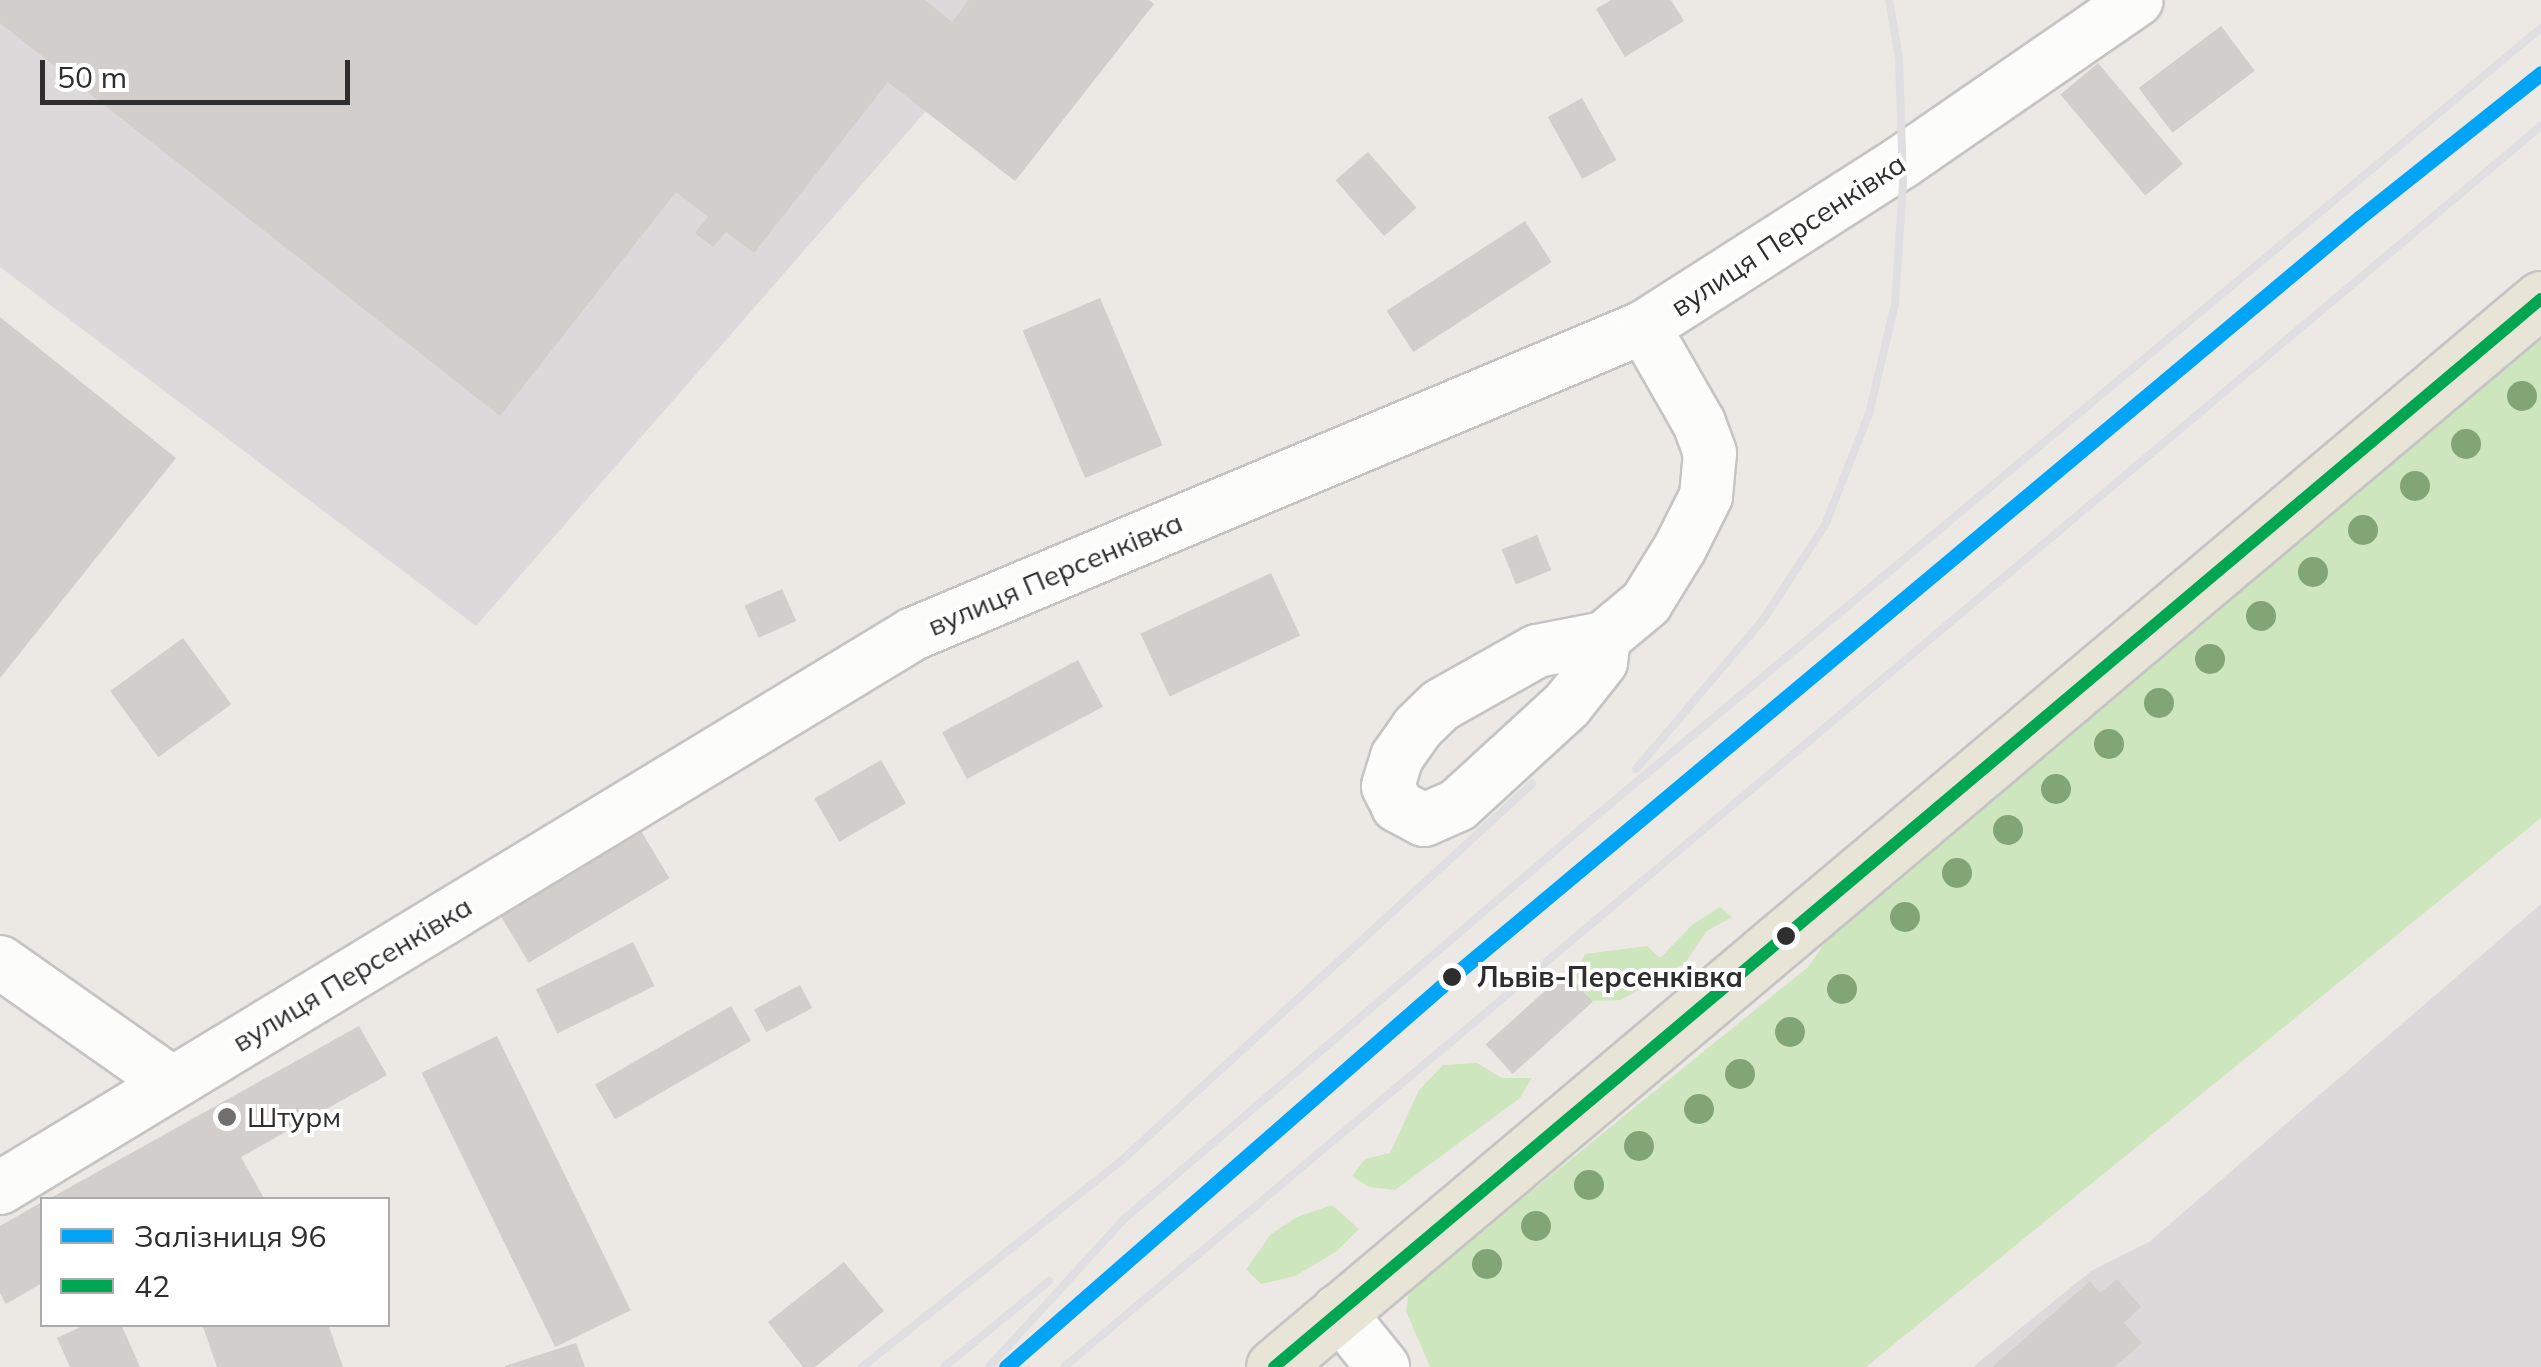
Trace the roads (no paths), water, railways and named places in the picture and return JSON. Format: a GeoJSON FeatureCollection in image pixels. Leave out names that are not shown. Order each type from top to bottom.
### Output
{"type":"FeatureCollection","features":[{"type":"Feature","properties":{"kind":"main road"},"geometry":{"type":"LineString","coordinates":[[1274,1367],[2541,299]]}},
{"type":"Feature","properties":{"kind":"street","name":"вулиця Персенківка"},"geometry":{"type":"LineString","coordinates":[[0,1188],[912,634],[1644,327],[1902,162],[2137,0]]}},
{"type":"Feature","properties":{"kind":"street"},"geometry":{"type":"LineString","coordinates":[[1604,638],[1646,603],[1706,496],[1710,454],[1698,423],[1644,327]]}},
{"type":"Feature","properties":{"kind":"street"},"geometry":{"type":"LineString","coordinates":[[0,962],[172,1084]]}},
{"type":"Feature","properties":{"kind":"street"},"geometry":{"type":"LineString","coordinates":[[1338,1311],[1384,1367]]}},
{"type":"Feature","properties":{"kind":"railway"},"geometry":{"type":"LineString","coordinates":[[1636,769],[1763,620],[1825,525],[1869,414],[1895,304],[1903,184],[1899,59],[1889,0]]}},
{"type":"Feature","properties":{"kind":"railway"},"geometry":{"type":"LineString","coordinates":[[989,1367],[1123,1220],[1597,815],[2541,28]]}},
{"type":"Feature","properties":{"kind":"railway"},"geometry":{"type":"LineString","coordinates":[[1064,1367],[2541,126]]}},
{"type":"Feature","properties":{"kind":"railway"},"geometry":{"type":"LineString","coordinates":[[862,1367],[1121,1161],[1532,784]]}},
{"type":"Feature","properties":{"kind":"railway"},"geometry":{"type":"LineString","coordinates":[[944,1367],[1049,1281]]}},
{"type":"Feature","properties":{"kind":"rail line","name":"96"},"geometry":{"type":"LineString","coordinates":[[1006,1367],[1452,977],[2359,218],[2541,73]]}},
{"type":"Feature","properties":{"kind":"place","name":"Львів-Персенківка"},"geometry":{"type":"Point","coordinates":[1452,977]}},
{"type":"Feature","properties":{"kind":"place","name":"Штурм"},"geometry":{"type":"Point","coordinates":[227,1117]}}]}
